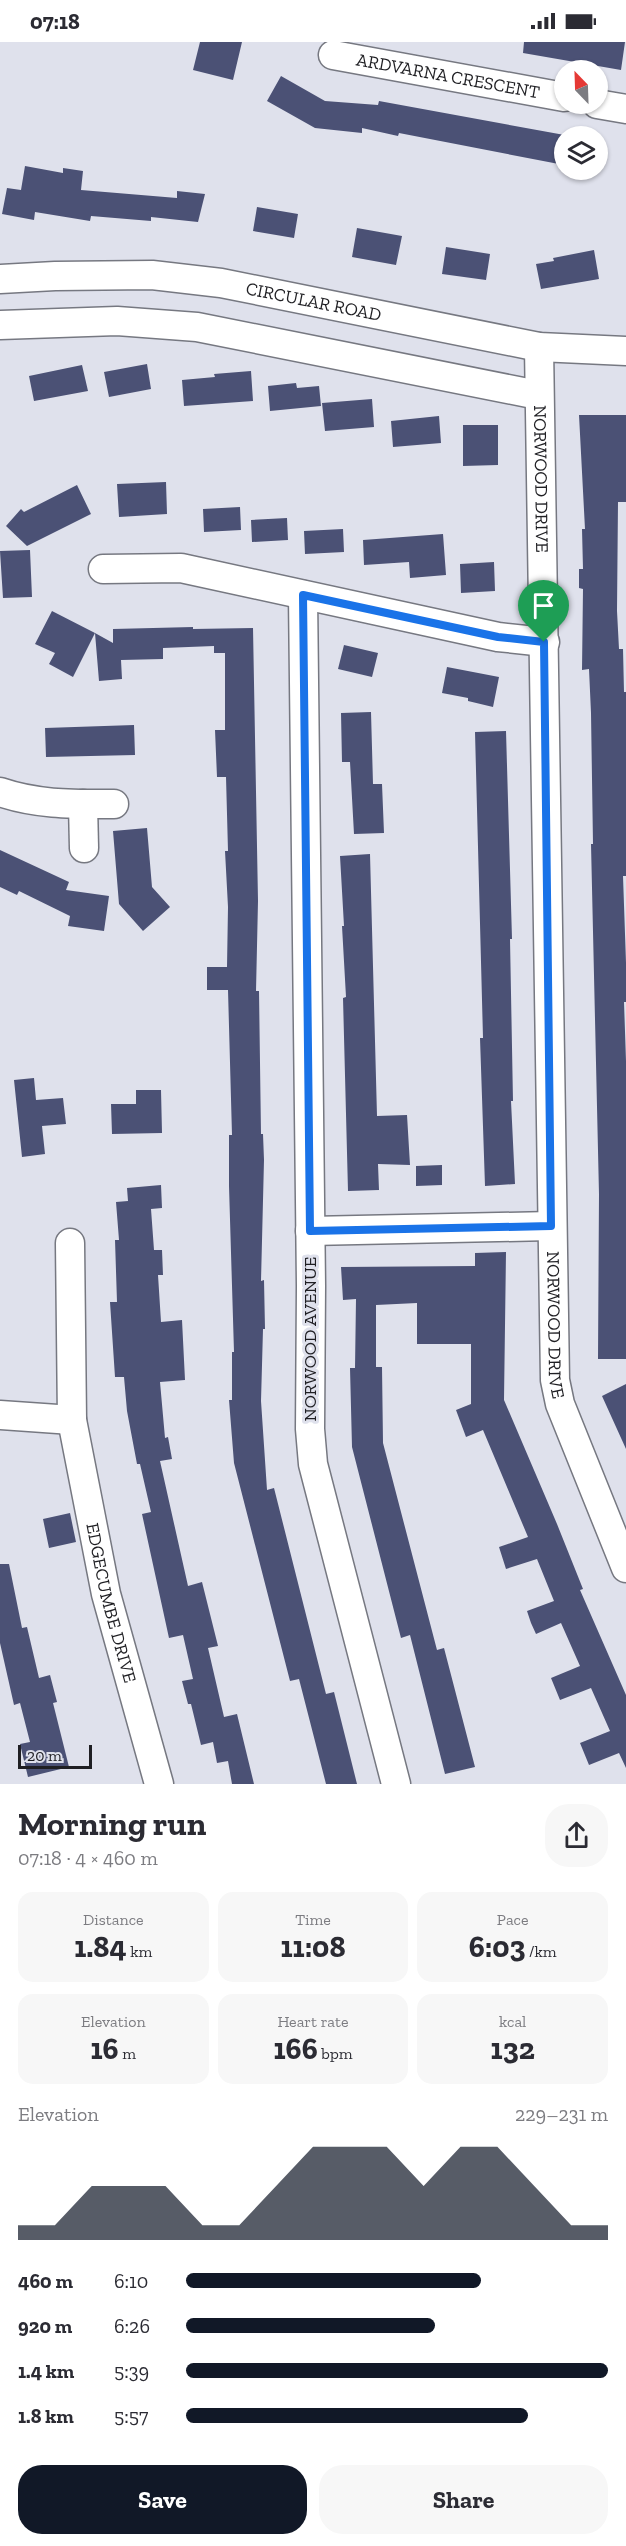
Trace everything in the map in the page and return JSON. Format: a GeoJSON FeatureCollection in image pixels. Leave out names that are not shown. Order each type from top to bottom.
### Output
{"type":"FeatureCollection","features":[{"type":"Feature","properties":{"kind":"street","name":"ARDVARNA CRESCENT"},"geometry":{"type":"LineString","coordinates":[[333,56],[554,96]]}},
{"type":"Feature","properties":{"kind":"street"},"geometry":{"type":"LineString","coordinates":[[608,106],[626,109]]}},
{"type":"Feature","properties":{"kind":"street","name":"CIRCULAR ROAD"},"geometry":{"type":"LineString","coordinates":[[0,279],[152,275],[220,283],[539,347],[626,351]]}},
{"type":"Feature","properties":{"kind":"street"},"geometry":{"type":"LineString","coordinates":[[0,326],[117,321],[197,327],[538,395]]}},
{"type":"Feature","properties":{"kind":"street","name":"NORWOOD DRIVE"},"geometry":{"type":"LineString","coordinates":[[539,347],[555,1380],[560,1404],[626,1568]]}},
{"type":"Feature","properties":{"kind":"street"},"geometry":{"type":"LineString","coordinates":[[103,569],[181,568],[498,637],[544,642]]}},
{"type":"Feature","properties":{"kind":"street","name":"NORWOOD AVENUE"},"geometry":{"type":"LineString","coordinates":[[303,595],[310,1429],[313,1464],[396,1784]]}},
{"type":"Feature","properties":{"kind":"street"},"geometry":{"type":"LineString","coordinates":[[0,792],[32,801],[114,804]]}},
{"type":"Feature","properties":{"kind":"street"},"geometry":{"type":"LineString","coordinates":[[83,804],[84,848]]}},
{"type":"Feature","properties":{"kind":"street"},"geometry":{"type":"LineString","coordinates":[[310,1231],[551,1226]]}},
{"type":"Feature","properties":{"kind":"street","name":"EDGECUMBE DRIVE"},"geometry":{"type":"LineString","coordinates":[[70,1244],[72,1420],[105,1594],[159,1784]]}},
{"type":"Feature","properties":{"kind":"street"},"geometry":{"type":"LineString","coordinates":[[0,1415],[72,1420]]}},
{"type":"Feature","properties":{"kind":"building"},"geometry":{"type":"Polygon","coordinates":[[[200,42],[242,42],[233,80],[193,70],[200,42]]]}},
{"type":"Feature","properties":{"kind":"building"},"geometry":{"type":"Polygon","coordinates":[[[524,42],[625,42],[621,70],[608,68],[608,60],[563,60],[523,53],[524,42]]]}},
{"type":"Feature","properties":{"kind":"building"},"geometry":{"type":"Polygon","coordinates":[[[281,76],[325,101],[378,105],[379,101],[554,133],[554,163],[399,133],[398,136],[362,128],[362,133],[315,128],[267,101],[281,76]]]}},
{"type":"Feature","properties":{"kind":"building"},"geometry":{"type":"Polygon","coordinates":[[[25,166],[63,173],[63,168],[83,171],[81,190],[177,198],[177,191],[205,194],[198,222],[151,217],[151,221],[91,216],[90,221],[35,212],[34,220],[2,214],[7,188],[21,190],[25,166]]]}},
{"type":"Feature","properties":{"kind":"building"},"geometry":{"type":"Polygon","coordinates":[[[257,207],[298,214],[294,238],[253,231],[257,207]]]}},
{"type":"Feature","properties":{"kind":"building"},"geometry":{"type":"Polygon","coordinates":[[[357,228],[402,236],[396,265],[352,257],[357,228]]]}},
{"type":"Feature","properties":{"kind":"building"},"geometry":{"type":"Polygon","coordinates":[[[446,247],[490,254],[486,280],[442,274],[446,247]]]}},
{"type":"Feature","properties":{"kind":"building"},"geometry":{"type":"Polygon","coordinates":[[[594,250],[599,279],[541,289],[536,264],[554,261],[553,258],[594,250]]]}},
{"type":"Feature","properties":{"kind":"building"},"geometry":{"type":"Polygon","coordinates":[[[147,364],[151,389],[109,397],[104,372],[147,364]]]}},
{"type":"Feature","properties":{"kind":"building"},"geometry":{"type":"Polygon","coordinates":[[[82,365],[88,391],[34,401],[29,376],[82,365]]]}},
{"type":"Feature","properties":{"kind":"building"},"geometry":{"type":"Polygon","coordinates":[[[251,371],[253,401],[184,406],[182,380],[215,377],[214,374],[251,371]]]}},
{"type":"Feature","properties":{"kind":"building"},"geometry":{"type":"Polygon","coordinates":[[[296,383],[297,388],[319,386],[321,406],[270,411],[268,386],[296,383]]]}},
{"type":"Feature","properties":{"kind":"building"},"geometry":{"type":"Polygon","coordinates":[[[372,399],[374,427],[325,431],[322,403],[372,399]]]}},
{"type":"Feature","properties":{"kind":"building"},"geometry":{"type":"Polygon","coordinates":[[[579,415],[626,415],[626,502],[618,502],[617,611],[619,649],[623,649],[624,692],[626,692],[626,876],[623,876],[626,963],[626,1002],[624,1002],[626,1359],[598,1359],[599,1194],[591,844],[593,844],[591,713],[589,669],[582,670],[583,589],[579,588],[579,569],[583,569],[582,529],[585,529],[579,415]]]}},
{"type":"Feature","properties":{"kind":"building"},"geometry":{"type":"Polygon","coordinates":[[[439,416],[441,443],[393,447],[391,421],[439,416]]]}},
{"type":"Feature","properties":{"kind":"building"},"geometry":{"type":"Polygon","coordinates":[[[463,425],[498,425],[498,465],[463,466],[463,425]]]}},
{"type":"Feature","properties":{"kind":"building"},"geometry":{"type":"Polygon","coordinates":[[[166,482],[167,514],[119,517],[117,484],[166,482]]]}},
{"type":"Feature","properties":{"kind":"building"},"geometry":{"type":"Polygon","coordinates":[[[77,485],[91,514],[27,546],[6,526],[21,509],[24,512],[77,485]]]}},
{"type":"Feature","properties":{"kind":"building"},"geometry":{"type":"Polygon","coordinates":[[[240,507],[241,530],[204,532],[203,509],[240,507]]]}},
{"type":"Feature","properties":{"kind":"building"},"geometry":{"type":"Polygon","coordinates":[[[287,518],[288,540],[252,542],[251,520],[287,518]]]}},
{"type":"Feature","properties":{"kind":"building"},"geometry":{"type":"Polygon","coordinates":[[[343,529],[344,552],[305,554],[304,531],[343,529]]]}},
{"type":"Feature","properties":{"kind":"building"},"geometry":{"type":"Polygon","coordinates":[[[443,534],[446,575],[410,578],[409,562],[364,565],[363,540],[443,534]]]}},
{"type":"Feature","properties":{"kind":"building"},"geometry":{"type":"Polygon","coordinates":[[[30,550],[32,597],[3,598],[0,551],[30,550]]]}},
{"type":"Feature","properties":{"kind":"building"},"geometry":{"type":"Polygon","coordinates":[[[494,562],[495,591],[461,593],[460,564],[494,562]]]}},
{"type":"Feature","properties":{"kind":"building"},"geometry":{"type":"Polygon","coordinates":[[[52,611],[95,633],[73,677],[49,664],[55,653],[35,644],[52,611]]]}},
{"type":"Feature","properties":{"kind":"building"},"geometry":{"type":"Polygon","coordinates":[[[193,627],[193,629],[253,628],[258,901],[256,991],[259,991],[261,1134],[263,1134],[264,1160],[261,1281],[264,1280],[265,1329],[263,1329],[261,1401],[267,1490],[274,1488],[326,1694],[334,1692],[357,1784],[326,1784],[299,1679],[290,1681],[234,1463],[229,1400],[232,1400],[232,1352],[234,1352],[229,1186],[229,1135],[232,1135],[228,990],[207,990],[207,967],[227,967],[226,777],[217,777],[215,730],[225,730],[225,653],[214,653],[214,646],[163,648],[163,659],[121,660],[122,679],[99,681],[95,633],[113,643],[113,629],[193,627]]]}},
{"type":"Feature","properties":{"kind":"building"},"geometry":{"type":"Polygon","coordinates":[[[344,645],[378,653],[372,677],[338,669],[344,645]]]}},
{"type":"Feature","properties":{"kind":"building"},"geometry":{"type":"Polygon","coordinates":[[[447,667],[499,677],[493,707],[468,701],[468,698],[442,693],[447,667]]]}},
{"type":"Feature","properties":{"kind":"building"},"geometry":{"type":"Polygon","coordinates":[[[371,712],[373,784],[382,784],[384,833],[354,834],[350,762],[342,762],[341,713],[371,712]]]}},
{"type":"Feature","properties":{"kind":"building"},"geometry":{"type":"Polygon","coordinates":[[[134,725],[135,755],[46,757],[45,728],[134,725]]]}},
{"type":"Feature","properties":{"kind":"building"},"geometry":{"type":"Polygon","coordinates":[[[506,731],[512,939],[510,939],[513,1101],[511,1101],[515,1184],[485,1186],[475,732],[506,731]]]}},
{"type":"Feature","properties":{"kind":"building"},"geometry":{"type":"Polygon","coordinates":[[[147,828],[152,887],[170,907],[143,931],[119,904],[113,831],[147,828]]]}},
{"type":"Feature","properties":{"kind":"building"},"geometry":{"type":"Polygon","coordinates":[[[0,850],[69,882],[66,890],[109,896],[104,931],[68,926],[70,916],[19,891],[17,895],[0,887],[0,850]]]}},
{"type":"Feature","properties":{"kind":"building"},"geometry":{"type":"Polygon","coordinates":[[[370,854],[377,1116],[407,1115],[410,1165],[378,1164],[379,1190],[348,1191],[343,998],[346,997],[340,856],[370,854]]]}},
{"type":"Feature","properties":{"kind":"building"},"geometry":{"type":"Polygon","coordinates":[[[34,1078],[36,1100],[63,1098],[66,1124],[42,1126],[45,1154],[22,1157],[14,1080],[34,1078]]]}},
{"type":"Feature","properties":{"kind":"building"},"geometry":{"type":"Polygon","coordinates":[[[136,1090],[161,1090],[162,1133],[112,1134],[111,1104],[136,1104],[136,1090]]]}},
{"type":"Feature","properties":{"kind":"building"},"geometry":{"type":"Polygon","coordinates":[[[442,1165],[442,1185],[416,1186],[416,1166],[442,1165]]]}},
{"type":"Feature","properties":{"kind":"building"},"geometry":{"type":"Polygon","coordinates":[[[161,1185],[162,1208],[151,1209],[154,1250],[162,1250],[163,1275],[158,1275],[161,1322],[182,1320],[185,1380],[160,1382],[165,1438],[168,1437],[172,1459],[160,1461],[188,1586],[202,1582],[218,1646],[208,1648],[224,1717],[237,1714],[254,1784],[232,1784],[228,1761],[217,1763],[213,1742],[201,1745],[191,1704],[188,1704],[182,1681],[193,1679],[183,1635],[169,1638],[142,1514],[151,1512],[140,1464],[137,1464],[127,1411],[124,1377],[115,1377],[110,1302],[117,1302],[115,1240],[119,1240],[116,1202],[128,1201],[127,1188],[161,1185]]]}},
{"type":"Feature","properties":{"kind":"building"},"geometry":{"type":"Polygon","coordinates":[[[506,1252],[504,1400],[583,1589],[580,1590],[626,1695],[626,1768],[619,1753],[589,1765],[580,1743],[610,1731],[591,1688],[560,1700],[551,1678],[580,1666],[561,1623],[536,1634],[527,1611],[554,1601],[537,1559],[506,1569],[499,1547],[528,1537],[483,1430],[466,1437],[456,1410],[471,1404],[471,1344],[417,1344],[417,1303],[376,1305],[376,1367],[382,1367],[383,1443],[437,1650],[444,1648],[475,1767],[445,1774],[410,1635],[401,1638],[352,1447],[350,1368],[355,1368],[356,1299],[343,1300],[341,1267],[475,1266],[475,1253],[506,1252]]]}},
{"type":"Feature","properties":{"kind":"building"},"geometry":{"type":"Polygon","coordinates":[[[626,1384],[626,1449],[602,1396],[626,1384]]]}},
{"type":"Feature","properties":{"kind":"building"},"geometry":{"type":"Polygon","coordinates":[[[70,1513],[76,1542],[49,1548],[43,1519],[70,1513]]]}},
{"type":"Feature","properties":{"kind":"building"},"geometry":{"type":"Polygon","coordinates":[[[0,1564],[9,1564],[22,1628],[27,1627],[39,1678],[50,1675],[57,1702],[53,1703],[69,1767],[28,1777],[20,1744],[30,1742],[20,1703],[14,1705],[0,1643],[0,1564]]]}},
{"type":"Feature","properties":{"kind":"route"},"geometry":{"type":"LineString","coordinates":[[303,595],[498,637],[544,642],[551,1226],[310,1231],[303,595]]}}]}
